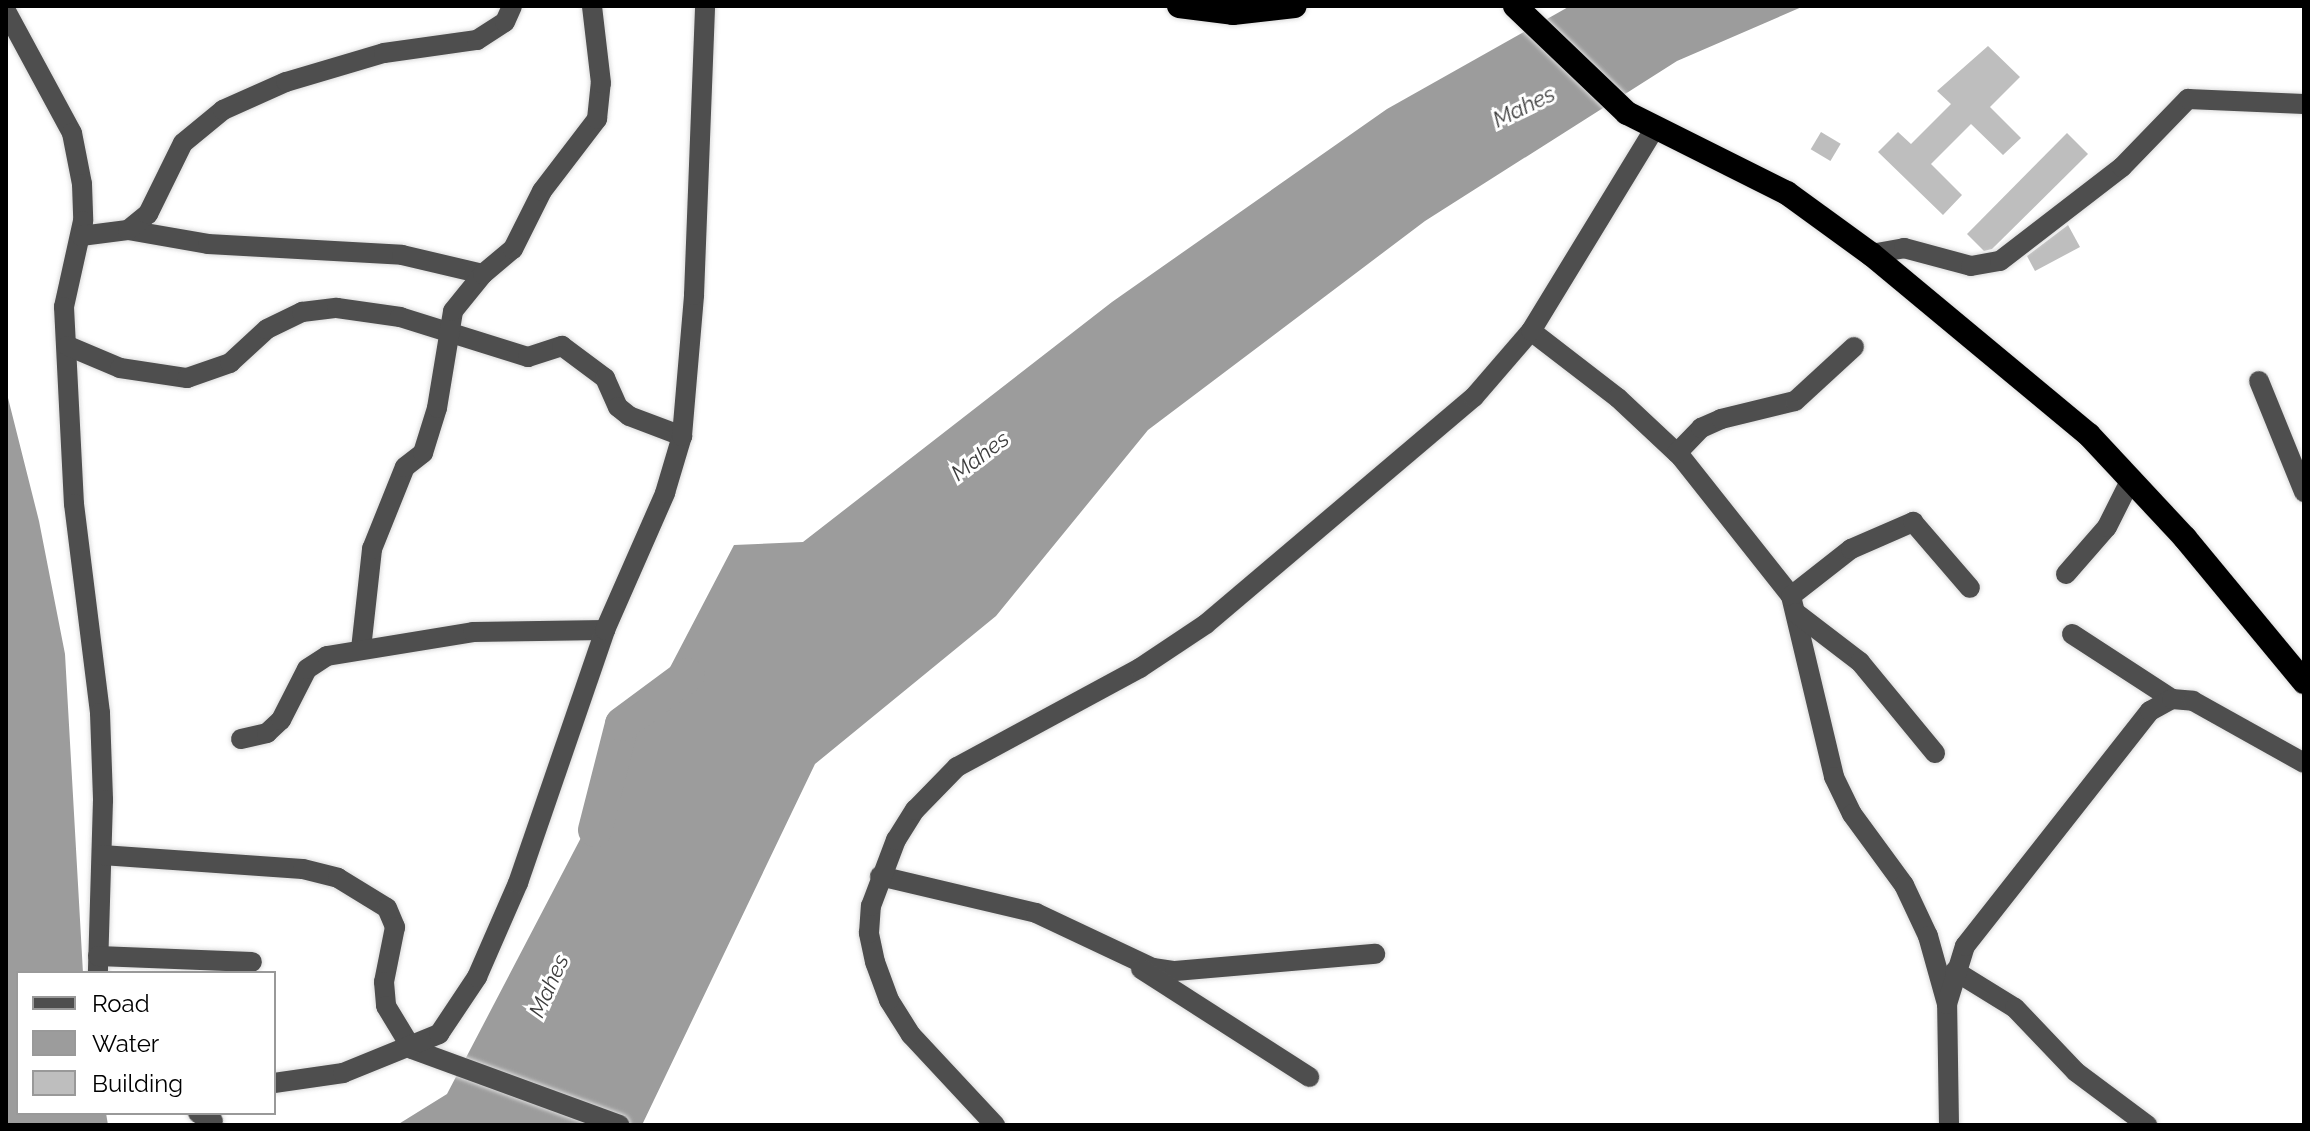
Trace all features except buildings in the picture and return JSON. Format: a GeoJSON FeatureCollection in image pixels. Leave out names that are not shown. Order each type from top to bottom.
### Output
{"type":"FeatureCollection","features":[{"type":"Feature","properties":{"kind":"highway"},"geometry":{"type":"LineString","coordinates":[[1179,6],[1233,13],[1295,6]]}},
{"type":"Feature","properties":{"kind":"highway"},"geometry":{"type":"LineString","coordinates":[[1519,9],[1627,113],[1787,193],[1871,254],[2089,435],[2131,479],[2304,682]]}},
{"type":"Feature","properties":{"kind":"street"},"geometry":{"type":"LineString","coordinates":[[128,230],[148,214],[183,143],[223,110],[286,82],[384,53],[477,40],[505,22],[512,6]]}},
{"type":"Feature","properties":{"kind":"street"},"geometry":{"type":"LineString","coordinates":[[361,649],[372,549],[405,467],[423,453],[437,408],[453,311],[483,274],[513,249],[542,191],[597,119],[601,83],[592,6]]}},
{"type":"Feature","properties":{"kind":"street"},"geometry":{"type":"LineString","coordinates":[[276,1083],[343,1073],[412,1049],[439,1034],[477,977],[518,883],[605,630],[665,493],[682,436],[694,295],[705,6]]}},
{"type":"Feature","properties":{"kind":"street"},"geometry":{"type":"LineString","coordinates":[[6,11],[72,133],[82,184],[81,236],[64,307],[74,504],[100,713],[102,855],[98,965],[252,962]]}},
{"type":"Feature","properties":{"kind":"street"},"geometry":{"type":"LineString","coordinates":[[1871,254],[1904,248],[1971,266],[2000,261],[2122,167],[2188,99],[2304,104]]}},
{"type":"Feature","properties":{"kind":"street"},"geometry":{"type":"LineString","coordinates":[[995,1125],[935,1065],[889,1000],[869,933],[880,876],[915,810],[957,767],[1140,668],[1206,624],[1474,397],[1531,331],[1655,128]]}},
{"type":"Feature","properties":{"kind":"street"},"geometry":{"type":"LineString","coordinates":[[81,236],[128,230],[208,244],[402,255],[483,274]]}},
{"type":"Feature","properties":{"kind":"street"},"geometry":{"type":"LineString","coordinates":[[68,346],[120,368],[187,378],[230,363],[267,329],[302,312],[337,308],[450,328],[528,357],[562,346],[605,378],[618,407],[629,416],[682,436]]}},
{"type":"Feature","properties":{"kind":"street"},"geometry":{"type":"LineString","coordinates":[[1531,331],[1618,398],[1677,453],[1766,559],[1793,604],[1834,777],[1918,914],[1947,1004]]}},
{"type":"Feature","properties":{"kind":"street"},"geometry":{"type":"LineString","coordinates":[[1677,453],[1701,428],[1721,419],[1795,401],[1854,347]]}},
{"type":"Feature","properties":{"kind":"street"},"geometry":{"type":"LineString","coordinates":[[2259,381],[2304,492]]}},
{"type":"Feature","properties":{"kind":"street"},"geometry":{"type":"LineString","coordinates":[[2066,574],[2107,527],[2131,479]]}},
{"type":"Feature","properties":{"kind":"street"},"geometry":{"type":"LineString","coordinates":[[1793,604],[1851,549],[1913,522],[1970,588]]}},
{"type":"Feature","properties":{"kind":"street"},"geometry":{"type":"LineString","coordinates":[[1793,604],[1860,662],[1935,753]]}},
{"type":"Feature","properties":{"kind":"street"},"geometry":{"type":"LineString","coordinates":[[241,739],[267,733],[281,720],[307,669],[327,656],[473,632],[605,630]]}},
{"type":"Feature","properties":{"kind":"street"},"geometry":{"type":"LineString","coordinates":[[2072,634],[2172,699]]}},
{"type":"Feature","properties":{"kind":"street"},"geometry":{"type":"LineString","coordinates":[[1949,1125],[1947,1004],[1965,946],[2160,702],[2172,699],[2193,701],[2304,763]]}},
{"type":"Feature","properties":{"kind":"street"},"geometry":{"type":"LineString","coordinates":[[102,855],[303,869],[338,878],[387,908],[395,927],[384,982],[386,1006],[412,1049],[620,1125]]}},
{"type":"Feature","properties":{"kind":"street"},"geometry":{"type":"LineString","coordinates":[[880,876],[1036,913],[1125,960],[1309,1077]]}},
{"type":"Feature","properties":{"kind":"street"},"geometry":{"type":"LineString","coordinates":[[1125,960],[1175,971],[1375,954]]}},
{"type":"Feature","properties":{"kind":"street"},"geometry":{"type":"LineString","coordinates":[[1955,971],[2015,1008],[2076,1072],[2147,1125]]}},
{"type":"Feature","properties":{"kind":"water"},"geometry":{"type":"Polygon","coordinates":[[[1570,6],[1804,6],[1677,61],[1425,221],[1148,430],[996,616],[815,764],[642,1125],[397,1125],[447,1094],[734,545],[803,542],[1112,302],[1387,109],[1570,6]]]}},
{"type":"Feature","properties":{"kind":"water"},"geometry":{"type":"Polygon","coordinates":[[[6,390],[39,521],[65,654],[83,971],[16,971],[16,1115],[106,1115],[108,1125],[6,1125],[6,390]]]}},
{"type":"Feature","properties":{"kind":"waterway","name":"Mahes"},"geometry":{"type":"LineString","coordinates":[[595,830],[622,724],[688,675]]}}]}
